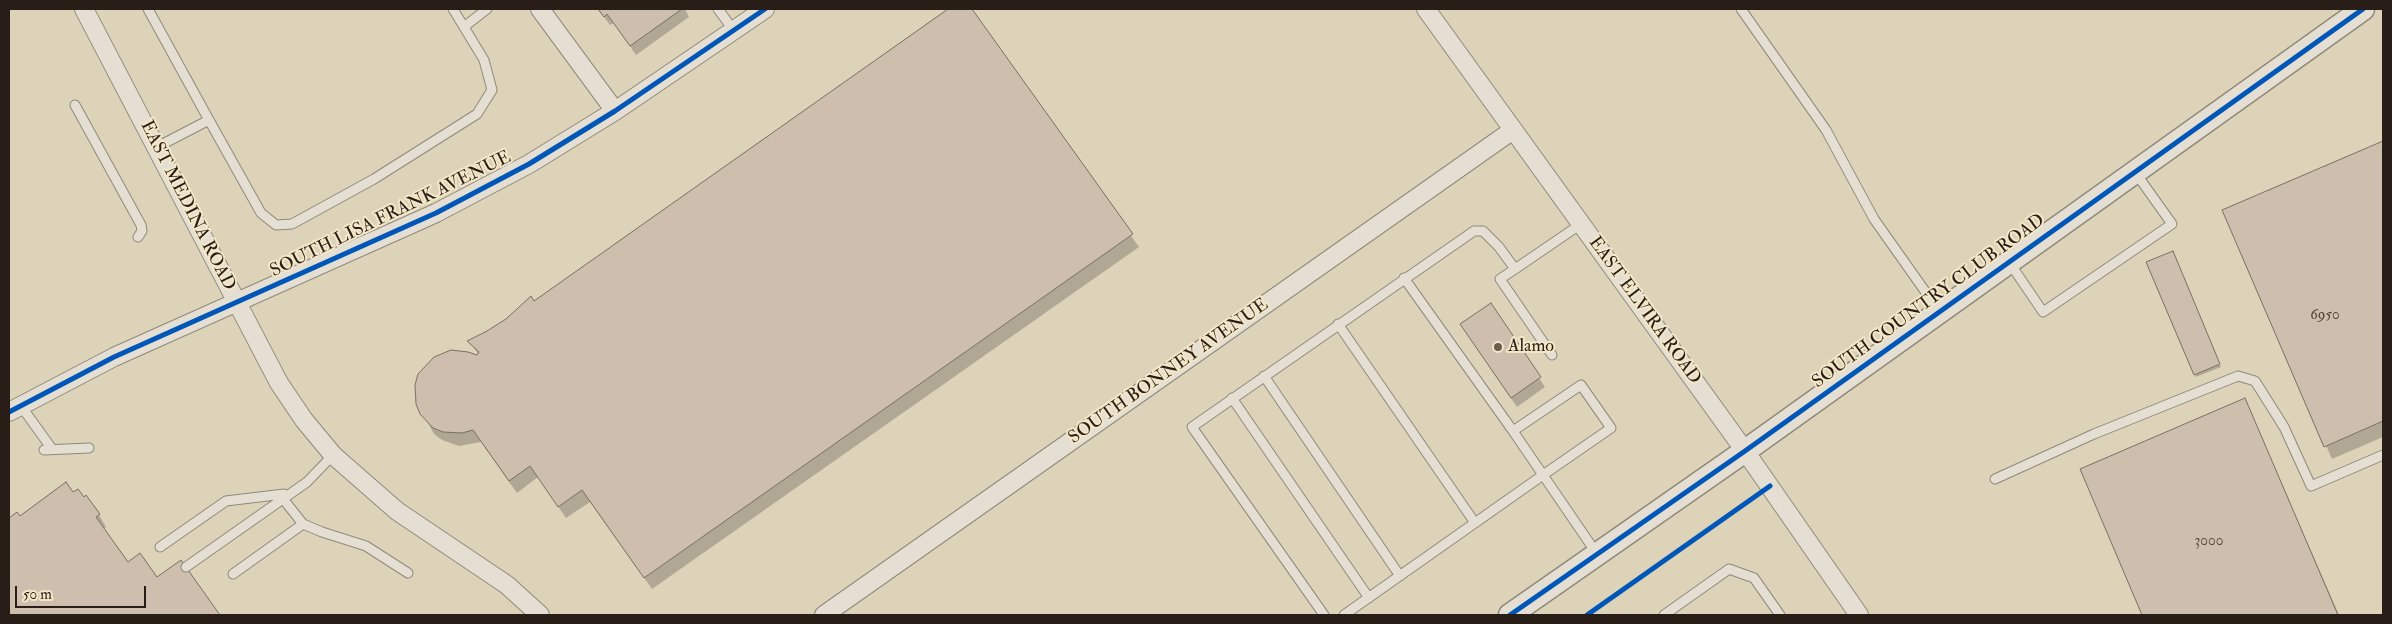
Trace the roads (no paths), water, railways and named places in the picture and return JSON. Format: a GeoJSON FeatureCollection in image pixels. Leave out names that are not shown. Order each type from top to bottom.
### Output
{"type":"FeatureCollection","features":[{"type":"Feature","properties":{"kind":"street","name":"EAST MEDINA ROAD"},"geometry":{"type":"LineString","coordinates":[[84,9],[279,383],[304,420],[333,456],[397,511],[507,585],[540,615]]}},
{"type":"Feature","properties":{"kind":"street"},"geometry":{"type":"LineString","coordinates":[[540,9],[615,111]]}},
{"type":"Feature","properties":{"kind":"street","name":"SOUTH LISA FRANK AVENUE"},"geometry":{"type":"LineString","coordinates":[[15,409],[114,357],[436,213],[529,164],[615,111],[765,9]]}},
{"type":"Feature","properties":{"kind":"street","name":"EAST ELVIRA ROAD"},"geometry":{"type":"LineString","coordinates":[[1426,9],[1745,451],[1860,615]]}},
{"type":"Feature","properties":{"kind":"street","name":"SOUTH COUNTRY CLUB ROAD"},"geometry":{"type":"LineString","coordinates":[[1510,615],[1745,451],[2363,9]]}},
{"type":"Feature","properties":{"kind":"street","name":"SOUTH BONNEY AVENUE"},"geometry":{"type":"LineString","coordinates":[[824,615],[1513,130]]}},
{"type":"Feature","properties":{"kind":"lane"},"geometry":{"type":"LineString","coordinates":[[148,9],[261,213],[276,225],[292,224],[374,179],[477,114],[492,90],[484,60],[453,9]]}},
{"type":"Feature","properties":{"kind":"lane"},"geometry":{"type":"LineString","coordinates":[[465,26],[487,9]]}},
{"type":"Feature","properties":{"kind":"lane"},"geometry":{"type":"LineString","coordinates":[[718,9],[734,31]]}},
{"type":"Feature","properties":{"kind":"lane"},"geometry":{"type":"LineString","coordinates":[[1741,9],[1826,130],[1874,219],[1939,312]]}},
{"type":"Feature","properties":{"kind":"lane"},"geometry":{"type":"LineString","coordinates":[[75,105],[141,224],[142,230],[138,237]]}},
{"type":"Feature","properties":{"kind":"lane"},"geometry":{"type":"LineString","coordinates":[[156,147],[209,120]]}},
{"type":"Feature","properties":{"kind":"lane"},"geometry":{"type":"LineString","coordinates":[[2009,262],[2043,312],[2172,224],[2134,172]]}},
{"type":"Feature","properties":{"kind":"lane"},"geometry":{"type":"LineString","coordinates":[[1552,355],[1500,279],[1582,224]]}},
{"type":"Feature","properties":{"kind":"lane"},"geometry":{"type":"LineString","coordinates":[[1324,615],[1192,427],[1474,231],[1483,231],[1499,247],[1515,269]]}},
{"type":"Feature","properties":{"kind":"lane"},"geometry":{"type":"LineString","coordinates":[[1404,278],[1513,431],[1597,554]]}},
{"type":"Feature","properties":{"kind":"lane"},"geometry":{"type":"LineString","coordinates":[[1338,324],[1475,523]]}},
{"type":"Feature","properties":{"kind":"lane"},"geometry":{"type":"LineString","coordinates":[[1264,376],[1400,576]]}},
{"type":"Feature","properties":{"kind":"lane"},"geometry":{"type":"LineString","coordinates":[[1995,479],[2094,434],[2238,376],[2255,381],[2284,427],[2311,486],[2383,455]]}},
{"type":"Feature","properties":{"kind":"lane"},"geometry":{"type":"LineString","coordinates":[[1344,615],[1611,428],[1581,384],[1513,431]]}},
{"type":"Feature","properties":{"kind":"lane"},"geometry":{"type":"LineString","coordinates":[[1232,398],[1369,598]]}},
{"type":"Feature","properties":{"kind":"lane"},"geometry":{"type":"LineString","coordinates":[[15,409],[48,449],[88,448]]}},
{"type":"Feature","properties":{"kind":"lane"},"geometry":{"type":"LineString","coordinates":[[186,567],[281,497],[291,493],[306,482],[333,456]]}},
{"type":"Feature","properties":{"kind":"lane"},"geometry":{"type":"LineString","coordinates":[[281,497],[303,524],[366,546],[408,573]]}},
{"type":"Feature","properties":{"kind":"lane"},"geometry":{"type":"LineString","coordinates":[[160,547],[226,501],[281,497]]}},
{"type":"Feature","properties":{"kind":"lane"},"geometry":{"type":"LineString","coordinates":[[233,574],[303,524]]}},
{"type":"Feature","properties":{"kind":"lane"},"geometry":{"type":"LineString","coordinates":[[1664,615],[1729,570],[1754,578],[1780,615]]}},
{"type":"Feature","properties":{"kind":"place","name":"Alamo"},"geometry":{"type":"Point","coordinates":[1498,347]}}]}
